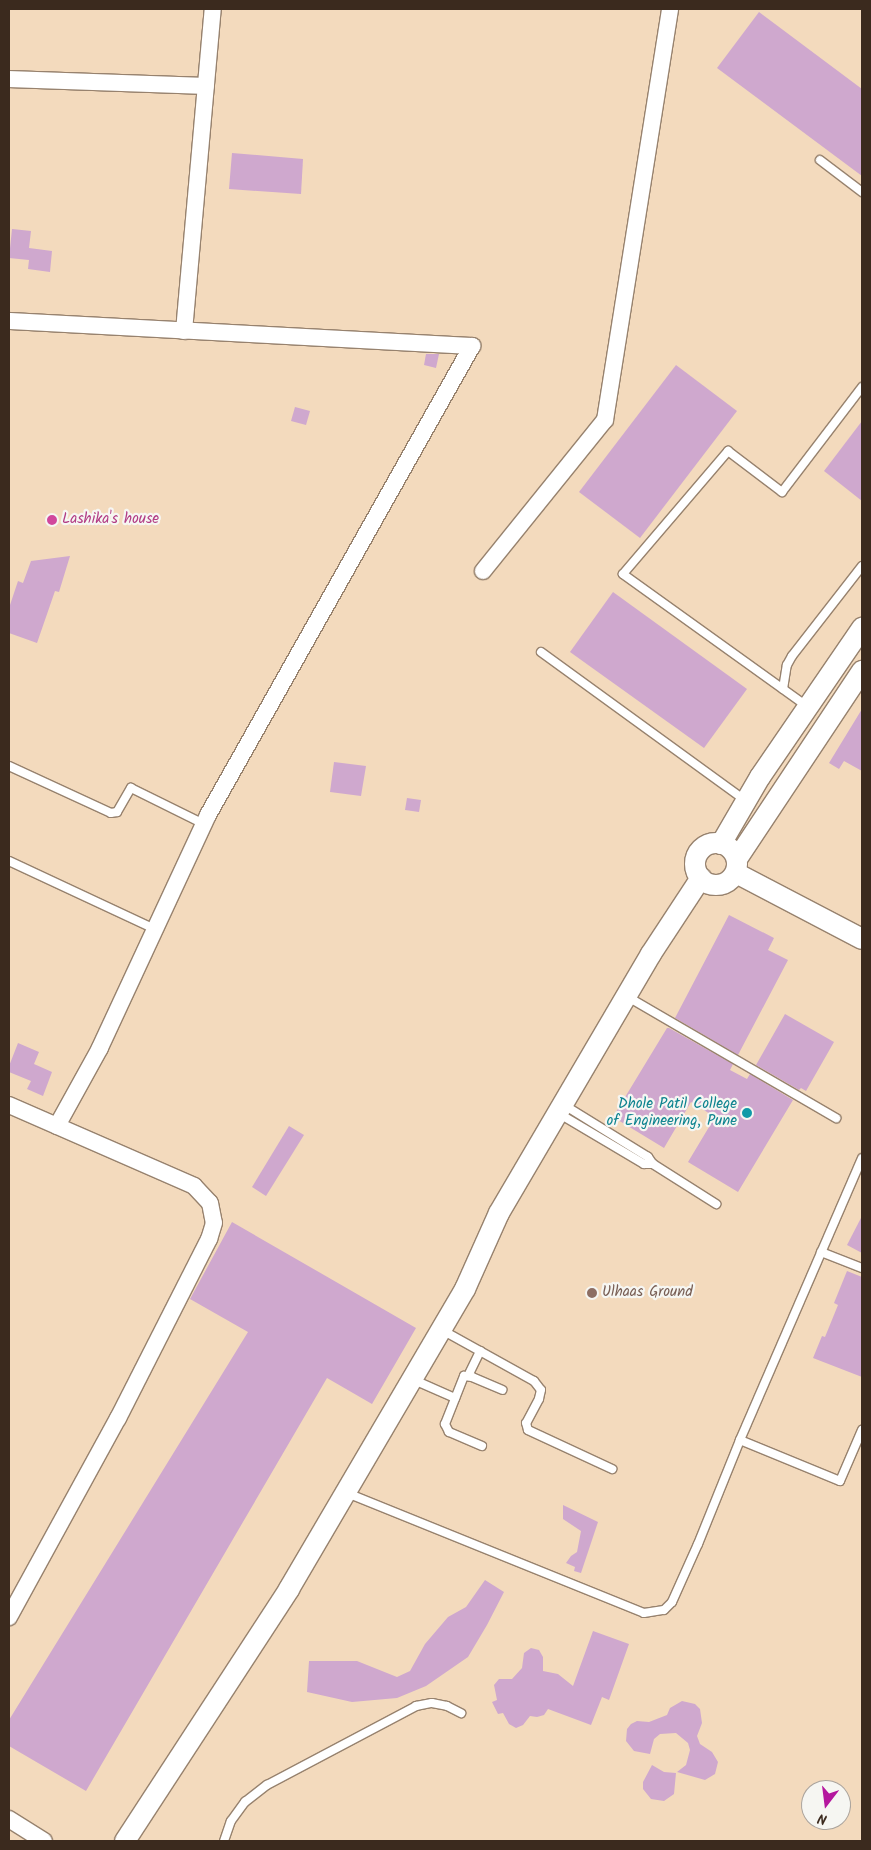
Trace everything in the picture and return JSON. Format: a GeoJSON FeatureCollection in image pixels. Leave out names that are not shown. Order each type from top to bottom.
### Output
{"type":"FeatureCollection","features":[{"type":"Feature","properties":{"kind":"street"},"geometry":{"type":"LineString","coordinates":[[184,330],[213,9]]}},
{"type":"Feature","properties":{"kind":"street"},"geometry":{"type":"LineString","coordinates":[[483,571],[605,420],[670,9]]}},
{"type":"Feature","properties":{"kind":"street"},"geometry":{"type":"LineString","coordinates":[[9,79],[206,86]]}},
{"type":"Feature","properties":{"kind":"street"},"geometry":{"type":"LineString","coordinates":[[9,321],[472,346],[204,824],[100,1048],[57,1126]]}},
{"type":"Feature","properties":{"kind":"street"},"geometry":{"type":"LineString","coordinates":[[721,844],[745,800],[862,628]]}},
{"type":"Feature","properties":{"kind":"street"},"geometry":{"type":"LineString","coordinates":[[862,672],[736,866],[732,878],[720,885],[713,885],[701,878],[696,866],[699,853],[710,845],[721,844],[729,848],[736,866],[862,939]]}},
{"type":"Feature","properties":{"kind":"street"},"geometry":{"type":"LineString","coordinates":[[125,1841],[289,1589],[347,1493],[464,1289],[499,1212],[628,997],[651,954],[701,878]]}},
{"type":"Feature","properties":{"kind":"street"},"geometry":{"type":"LineString","coordinates":[[9,1105],[194,1186],[210,1203],[214,1223],[209,1239],[118,1418],[9,1618]]}},
{"type":"Feature","properties":{"kind":"street"},"geometry":{"type":"LineString","coordinates":[[9,1819],[44,1841]]}},
{"type":"Feature","properties":{"kind":"lane"},"geometry":{"type":"LineString","coordinates":[[820,160],[862,192]]}},
{"type":"Feature","properties":{"kind":"lane"},"geometry":{"type":"LineString","coordinates":[[808,707],[623,574],[728,451],[782,492],[862,387]]}},
{"type":"Feature","properties":{"kind":"lane"},"geometry":{"type":"LineString","coordinates":[[784,689],[787,665],[792,656],[862,566]]}},
{"type":"Feature","properties":{"kind":"lane"},"geometry":{"type":"LineString","coordinates":[[541,652],[745,800]]}},
{"type":"Feature","properties":{"kind":"lane"},"geometry":{"type":"LineString","coordinates":[[9,766],[111,813],[117,812],[131,788],[204,824]]}},
{"type":"Feature","properties":{"kind":"lane"},"geometry":{"type":"LineString","coordinates":[[9,861],[155,928]]}},
{"type":"Feature","properties":{"kind":"lane"},"geometry":{"type":"LineString","coordinates":[[628,997],[836,1118]]}},
{"type":"Feature","properties":{"kind":"lane"},"geometry":{"type":"LineString","coordinates":[[560,1108],[648,1157],[653,1164],[716,1204]]}},
{"type":"Feature","properties":{"kind":"lane"},"geometry":{"type":"LineString","coordinates":[[347,1493],[644,1613],[664,1610],[672,1602],[698,1544],[740,1440],[862,1158]]}},
{"type":"Feature","properties":{"kind":"lane"},"geometry":{"type":"LineString","coordinates":[[821,1252],[862,1268]]}},
{"type":"Feature","properties":{"kind":"lane"},"geometry":{"type":"LineString","coordinates":[[441,1329],[534,1381],[541,1390],[526,1423],[528,1430],[612,1469]]}},
{"type":"Feature","properties":{"kind":"lane"},"geometry":{"type":"LineString","coordinates":[[480,1351],[468,1376],[464,1376],[445,1428],[449,1432],[482,1446]]}},
{"type":"Feature","properties":{"kind":"lane"},"geometry":{"type":"LineString","coordinates":[[468,1376],[502,1390]]}},
{"type":"Feature","properties":{"kind":"lane"},"geometry":{"type":"LineString","coordinates":[[411,1379],[455,1398]]}},
{"type":"Feature","properties":{"kind":"lane"},"geometry":{"type":"LineString","coordinates":[[740,1440],[840,1481],[862,1430]]}},
{"type":"Feature","properties":{"kind":"lane"},"geometry":{"type":"LineString","coordinates":[[224,1841],[232,1821],[246,1802],[267,1784],[416,1706],[432,1703],[447,1706],[461,1714]]}},
{"type":"Feature","properties":{"kind":"building"},"geometry":{"type":"Polygon","coordinates":[[[759,12],[862,89],[862,176],[717,68],[759,12]]]}},
{"type":"Feature","properties":{"kind":"building"},"geometry":{"type":"Polygon","coordinates":[[[232,153],[303,159],[301,194],[229,189],[232,153]]]}},
{"type":"Feature","properties":{"kind":"building"},"geometry":{"type":"Polygon","coordinates":[[[12,229],[31,231],[29,248],[52,251],[50,272],[28,269],[29,260],[9,258],[12,229]]]}},
{"type":"Feature","properties":{"kind":"building"},"geometry":{"type":"Polygon","coordinates":[[[426,354],[439,354],[436,368],[424,365],[426,354]]]}},
{"type":"Feature","properties":{"kind":"building"},"geometry":{"type":"Polygon","coordinates":[[[676,365],[737,411],[640,538],[579,492],[676,365]]]}},
{"type":"Feature","properties":{"kind":"building"},"geometry":{"type":"Polygon","coordinates":[[[295,407],[310,411],[306,425],[291,421],[295,407]]]}},
{"type":"Feature","properties":{"kind":"building"},"geometry":{"type":"Polygon","coordinates":[[[862,421],[862,501],[824,471],[862,421]]]}},
{"type":"Feature","properties":{"kind":"building"},"geometry":{"type":"Polygon","coordinates":[[[70,556],[59,592],[55,591],[37,643],[9,633],[9,608],[18,581],[23,583],[31,561],[70,556]]]}},
{"type":"Feature","properties":{"kind":"building"},"geometry":{"type":"Polygon","coordinates":[[[613,592],[747,689],[704,748],[570,652],[613,592]]]}},
{"type":"Feature","properties":{"kind":"building"},"geometry":{"type":"Polygon","coordinates":[[[862,709],[862,771],[844,761],[839,769],[829,763],[862,709]]]}},
{"type":"Feature","properties":{"kind":"building"},"geometry":{"type":"Polygon","coordinates":[[[334,762],[366,766],[361,796],[330,792],[334,762]]]}},
{"type":"Feature","properties":{"kind":"building"},"geometry":{"type":"Polygon","coordinates":[[[407,798],[421,800],[419,812],[405,810],[407,798]]]}},
{"type":"Feature","properties":{"kind":"building"},"geometry":{"type":"Polygon","coordinates":[[[729,915],[774,938],[768,950],[788,960],[738,1055],[675,1018],[729,915]]]}},
{"type":"Feature","properties":{"kind":"building"},"geometry":{"type":"Polygon","coordinates":[[[785,1014],[834,1042],[806,1091],[801,1088],[799,1090],[756,1065],[785,1014]]]}},
{"type":"Feature","properties":{"kind":"building","name":"Dhole Patil College of Engineering, Pune"},"geometry":{"type":"Polygon","coordinates":[[[667,1028],[733,1064],[730,1070],[747,1079],[750,1074],[793,1100],[738,1192],[688,1162],[715,1117],[691,1102],[664,1148],[613,1117],[667,1028]]]}},
{"type":"Feature","properties":{"kind":"building"},"geometry":{"type":"Polygon","coordinates":[[[18,1043],[39,1052],[34,1064],[52,1072],[43,1096],[27,1089],[31,1081],[9,1072],[9,1066],[18,1043]]]}},
{"type":"Feature","properties":{"kind":"building"},"geometry":{"type":"Polygon","coordinates":[[[289,1126],[304,1135],[266,1196],[252,1187],[289,1126]]]}},
{"type":"Feature","properties":{"kind":"building"},"geometry":{"type":"Polygon","coordinates":[[[862,1216],[862,1253],[847,1245],[862,1216]]]}},
{"type":"Feature","properties":{"kind":"building"},"geometry":{"type":"Polygon","coordinates":[[[232,1222],[416,1328],[372,1404],[327,1378],[86,1791],[9,1746],[9,1720],[248,1332],[190,1299],[232,1222]]]}},
{"type":"Feature","properties":{"kind":"building"},"geometry":{"type":"Polygon","coordinates":[[[847,1271],[862,1277],[862,1377],[813,1358],[822,1336],[825,1337],[838,1305],[834,1303],[847,1271]]]}},
{"type":"Feature","properties":{"kind":"building"},"geometry":{"type":"Polygon","coordinates":[[[563,1505],[598,1522],[581,1573],[574,1571],[575,1567],[566,1563],[577,1552],[581,1531],[563,1519],[563,1505]]]}},
{"type":"Feature","properties":{"kind":"building"},"geometry":{"type":"Polygon","coordinates":[[[485,1580],[504,1592],[487,1625],[468,1657],[426,1686],[397,1698],[352,1702],[307,1692],[309,1661],[357,1661],[397,1677],[410,1671],[425,1644],[448,1617],[466,1607],[485,1580]]]}},
{"type":"Feature","properties":{"kind":"building"},"geometry":{"type":"Polygon","coordinates":[[[593,1631],[629,1644],[609,1700],[602,1697],[591,1725],[548,1709],[544,1715],[530,1716],[523,1725],[516,1728],[509,1724],[503,1713],[498,1714],[492,1702],[497,1700],[494,1685],[499,1679],[512,1679],[522,1668],[524,1653],[531,1648],[539,1650],[543,1657],[543,1671],[558,1674],[573,1686],[593,1631]]]}},
{"type":"Feature","properties":{"kind":"building"},"geometry":{"type":"Polygon","coordinates":[[[682,1701],[695,1704],[700,1709],[702,1723],[697,1736],[700,1744],[712,1752],[718,1762],[715,1774],[705,1780],[677,1772],[686,1765],[690,1750],[688,1743],[676,1733],[660,1734],[654,1739],[650,1754],[634,1751],[626,1741],[627,1729],[631,1724],[637,1721],[649,1722],[667,1715],[670,1708],[682,1701]]]}},
{"type":"Feature","properties":{"kind":"building"},"geometry":{"type":"Polygon","coordinates":[[[652,1765],[664,1772],[676,1773],[674,1794],[664,1801],[651,1799],[643,1789],[643,1782],[652,1765]]]}},
{"type":"Feature","properties":{"kind":"place","name":"Lashika's house"},"geometry":{"type":"Point","coordinates":[52,520]}},
{"type":"Feature","properties":{"kind":"place","name":"Dhole Patil College of Engineering, Pune"},"geometry":{"type":"Point","coordinates":[747,1113]}},
{"type":"Feature","properties":{"kind":"place","name":"Ulhaas Ground"},"geometry":{"type":"Point","coordinates":[592,1293]}}]}
